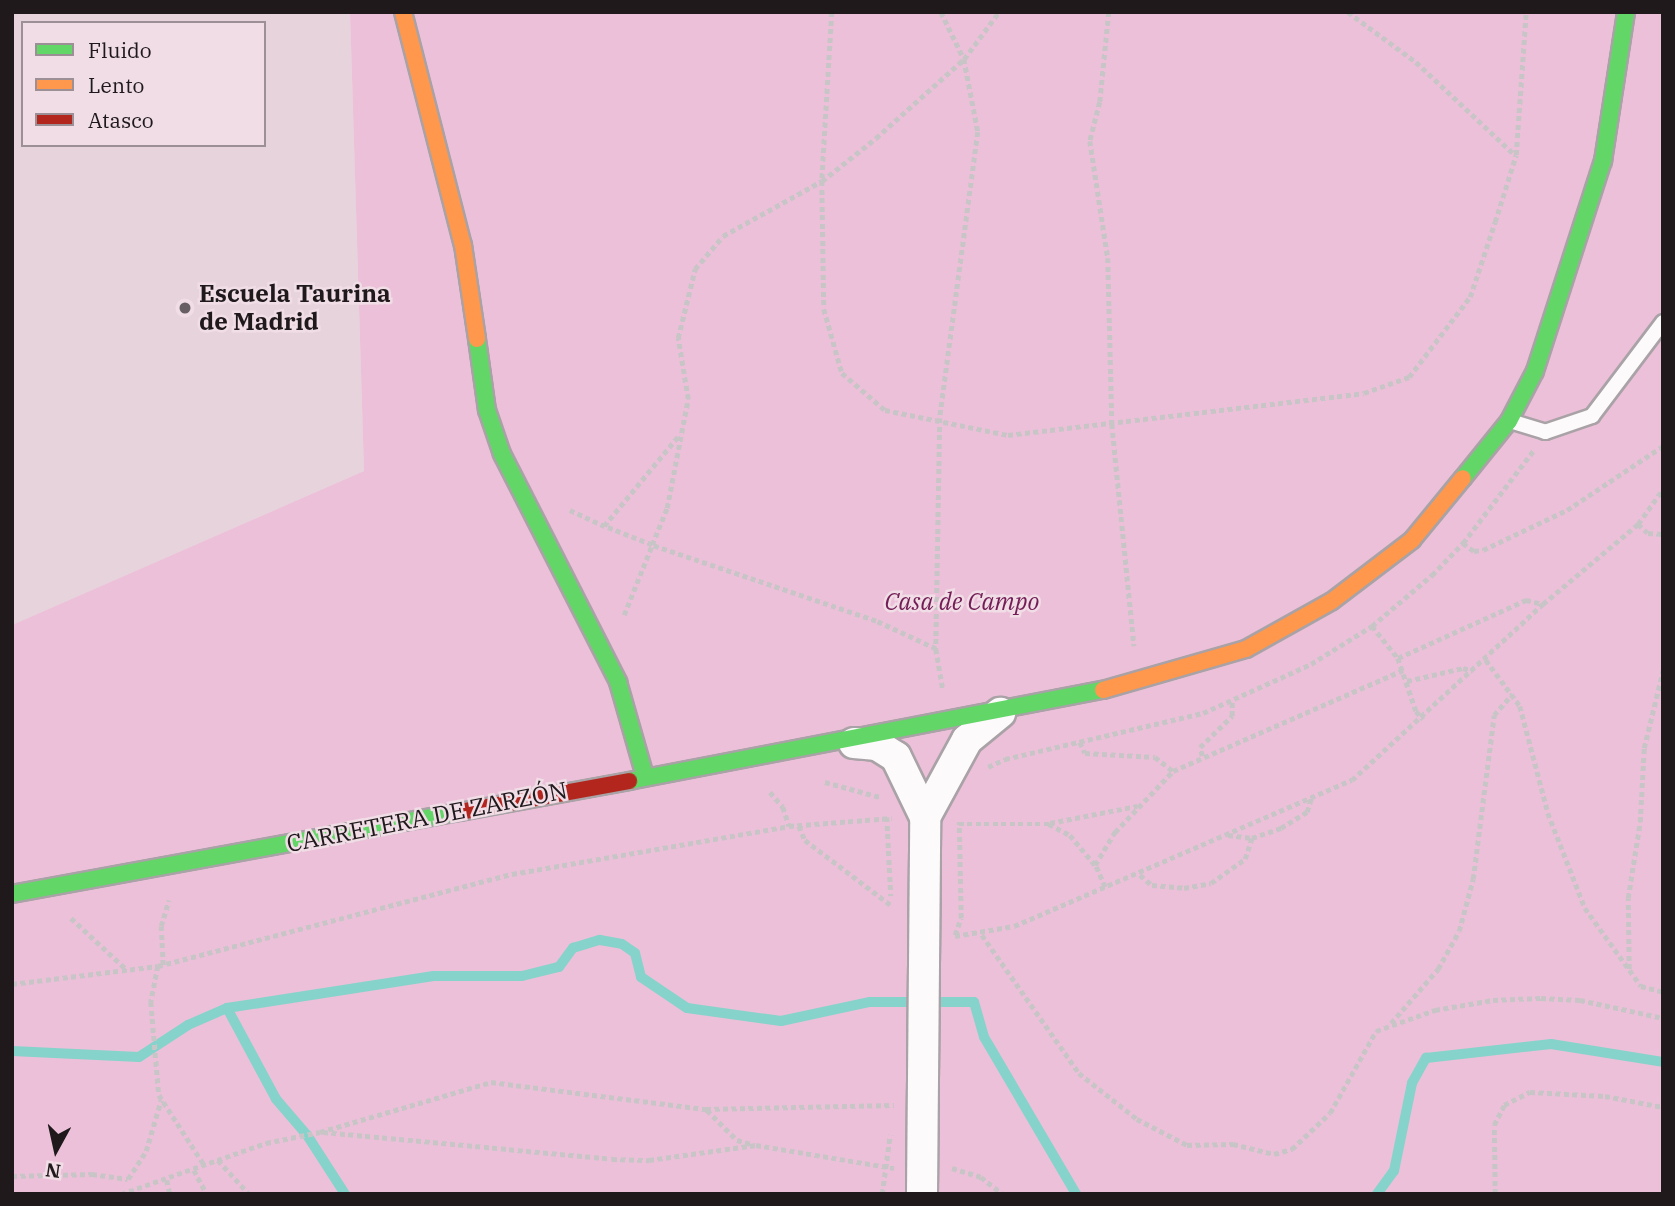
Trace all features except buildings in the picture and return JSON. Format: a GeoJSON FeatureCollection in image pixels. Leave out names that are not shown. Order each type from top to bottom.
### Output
{"type":"FeatureCollection","features":[{"type":"Feature","properties":{"kind":"street"},"geometry":{"type":"LineString","coordinates":[[403,12],[463,245],[488,410],[502,454],[618,682],[645,776]]}},
{"type":"Feature","properties":{"kind":"street","name":"CARRETERA DE ZARZÓN"},"geometry":{"type":"LineString","coordinates":[[12,894],[645,776],[915,729],[1138,682],[1246,649],[1332,601],[1412,540],[1509,421],[1535,371],[1603,161],[1626,12]]}},
{"type":"Feature","properties":{"kind":"street","name":"CARRETERA DE ZARZÓN"},"geometry":{"type":"LineString","coordinates":[[842,741],[889,751],[930,805],[967,740],[1004,711]]}},
{"type":"Feature","properties":{"kind":"street"},"geometry":{"type":"LineString","coordinates":[[915,729],[933,744],[924,945],[909,1098],[923,1179]]}},
{"type":"Feature","properties":{"kind":"lane"},"geometry":{"type":"LineString","coordinates":[[1509,421],[1545,432],[1592,416],[1663,322]]}},
{"type":"Feature","properties":{"kind":"path"},"geometry":{"type":"LineString","coordinates":[[832,12],[822,181],[824,309],[842,373],[885,410],[940,418],[1008,435],[1364,393],[1409,377],[1470,297],[1516,155],[1526,12]]}},
{"type":"Feature","properties":{"kind":"path"},"geometry":{"type":"LineString","coordinates":[[942,12],[964,59],[978,132],[940,418],[936,649],[949,722]]}},
{"type":"Feature","properties":{"kind":"path"},"geometry":{"type":"LineString","coordinates":[[606,659],[667,508],[688,399],[678,338],[695,269],[723,236],[822,181],[964,59],[999,12]]}},
{"type":"Feature","properties":{"kind":"path"},"geometry":{"type":"LineString","coordinates":[[1109,12],[1100,102],[1090,141],[1108,258],[1112,424],[1138,682]]}},
{"type":"Feature","properties":{"kind":"path"},"geometry":{"type":"LineString","coordinates":[[1349,12],[1416,62],[1516,155]]}},
{"type":"Feature","properties":{"kind":"path"},"geometry":{"type":"LineString","coordinates":[[681,433],[604,526],[652,545],[876,621],[936,649]]}},
{"type":"Feature","properties":{"kind":"path"},"geometry":{"type":"LineString","coordinates":[[1463,543],[1474,551],[1483,550],[1567,510],[1663,446]]}},
{"type":"Feature","properties":{"kind":"path"},"geometry":{"type":"LineString","coordinates":[[955,936],[982,935],[1140,875],[1352,780],[1423,719],[1543,604],[1638,524],[1663,489]]}},
{"type":"Feature","properties":{"kind":"path"},"geometry":{"type":"LineString","coordinates":[[1638,524],[1648,533],[1663,534]]}},
{"type":"Feature","properties":{"kind":"path"},"geometry":{"type":"LineString","coordinates":[[1398,659],[1526,600],[1543,604]]}},
{"type":"Feature","properties":{"kind":"path"},"geometry":{"type":"LineString","coordinates":[[1372,626],[1398,659],[1416,711],[1423,719]]}},
{"type":"Feature","properties":{"kind":"path"},"geometry":{"type":"LineString","coordinates":[[1486,660],[1512,694],[1528,732],[1548,813],[1585,908],[1641,986],[1663,992]]}},
{"type":"Feature","properties":{"kind":"path"},"geometry":{"type":"LineString","coordinates":[[1407,681],[1463,667],[1473,671]]}},
{"type":"Feature","properties":{"kind":"path"},"geometry":{"type":"LineString","coordinates":[[1095,865],[1138,805],[1173,771],[1202,756],[1293,722],[1403,670]]}},
{"type":"Feature","properties":{"kind":"path"},"geometry":{"type":"LineString","coordinates":[[1629,970],[1628,898],[1640,822],[1644,748],[1663,670]]}},
{"type":"Feature","properties":{"kind":"path"},"geometry":{"type":"LineString","coordinates":[[982,935],[1079,1073],[1138,1119],[1187,1145],[1233,1144],[1274,1154],[1292,1149],[1330,1113],[1369,1040],[1390,1024],[1438,969],[1459,931],[1473,879],[1494,715],[1512,694]]}},
{"type":"Feature","properties":{"kind":"path"},"geometry":{"type":"LineString","coordinates":[[1202,756],[1200,747],[1232,716],[1232,702]]}},
{"type":"Feature","properties":{"kind":"path"},"geometry":{"type":"LineString","coordinates":[[1080,741],[1085,753],[1155,757],[1173,771]]}},
{"type":"Feature","properties":{"kind":"path"},"geometry":{"type":"LineString","coordinates":[[818,782],[871,792],[886,804]]}},
{"type":"Feature","properties":{"kind":"path"},"geometry":{"type":"LineString","coordinates":[[769,790],[778,788]]}},
{"type":"Feature","properties":{"kind":"path"},"geometry":{"type":"LineString","coordinates":[[1228,835],[1252,838],[1302,816],[1310,809],[1311,799]]}},
{"type":"Feature","properties":{"kind":"path"},"geometry":{"type":"LineString","coordinates":[[12,984],[160,965],[512,874],[799,826],[887,818],[930,805]]}},
{"type":"Feature","properties":{"kind":"path"},"geometry":{"type":"LineString","coordinates":[[958,824],[1046,824],[1138,805]]}},
{"type":"Feature","properties":{"kind":"path"},"geometry":{"type":"LineString","coordinates":[[886,811],[894,918]]}},
{"type":"Feature","properties":{"kind":"path"},"geometry":{"type":"LineString","coordinates":[[1046,824],[1070,835],[1095,865],[1105,887]]}},
{"type":"Feature","properties":{"kind":"path"},"geometry":{"type":"LineString","coordinates":[[799,826],[805,840],[892,906]]}},
{"type":"Feature","properties":{"kind":"path"},"geometry":{"type":"LineString","coordinates":[[1140,875],[1152,885],[1184,888],[1211,883],[1245,859],[1252,838]]}},
{"type":"Feature","properties":{"kind":"path"},"geometry":{"type":"LineString","coordinates":[[166,866],[170,887],[161,926],[160,965],[150,1002],[157,1074],[161,1100],[205,1166]]}},
{"type":"Feature","properties":{"kind":"path"},"geometry":{"type":"LineString","coordinates":[[59,886],[69,915],[127,970]]}},
{"type":"Feature","properties":{"kind":"path"},"geometry":{"type":"LineString","coordinates":[[1390,1024],[1493,1000],[1541,998],[1580,1000],[1663,1018]]}},
{"type":"Feature","properties":{"kind":"path"},"geometry":{"type":"LineString","coordinates":[[121,1194],[266,1143],[320,1132],[491,1082],[706,1109],[894,1105],[909,1098]]}},
{"type":"Feature","properties":{"kind":"path"},"geometry":{"type":"LineString","coordinates":[[1495,1194],[1494,1125],[1504,1105],[1530,1092],[1605,1096],[1663,1107]]}},
{"type":"Feature","properties":{"kind":"path"},"geometry":{"type":"LineString","coordinates":[[128,1179],[146,1151],[161,1100]]}},
{"type":"Feature","properties":{"kind":"path"},"geometry":{"type":"LineString","coordinates":[[892,1118],[894,1105]]}},
{"type":"Feature","properties":{"kind":"path"},"geometry":{"type":"LineString","coordinates":[[706,1109],[737,1140],[756,1146],[923,1179],[966,1170],[1003,1194]]}},
{"type":"Feature","properties":{"kind":"path"},"geometry":{"type":"LineString","coordinates":[[882,1194],[890,1131]]}},
{"type":"Feature","properties":{"kind":"path"},"geometry":{"type":"LineString","coordinates":[[320,1132],[612,1159],[649,1160],[756,1146]]}},
{"type":"Feature","properties":{"kind":"path"},"geometry":{"type":"LineString","coordinates":[[218,1160],[249,1194]]}},
{"type":"Feature","properties":{"kind":"path"},"geometry":{"type":"LineString","coordinates":[[194,1170],[207,1194]]}},
{"type":"Feature","properties":{"kind":"path"},"geometry":{"type":"LineString","coordinates":[[12,1176],[66,1173],[128,1179]]}},
{"type":"Feature","properties":{"kind":"path"},"geometry":{"type":"LineString","coordinates":[[128,1179],[132,1189]]}},
{"type":"Feature","properties":{"kind":"path"},"geometry":{"type":"LineString","coordinates":[[167,1180],[170,1194]]}},
{"type":"Feature","properties":{"kind":"shaded area","name":"Escuela Taurina de Madrid"},"geometry":{"type":"Polygon","coordinates":[[[12,12],[350,12],[364,471],[12,625],[12,12]]]}},
{"type":"Feature","properties":{"kind":"green space","name":"Casa de Campo"},"geometry":{"type":"Polygon","coordinates":[[[350,12],[1663,12],[1663,1194],[12,1194],[12,625],[364,471],[350,12]]]}},
{"type":"Feature","properties":{"kind":"waterway"},"geometry":{"type":"LineString","coordinates":[[12,1051],[139,1057],[188,1025],[227,1008],[434,976],[522,976],[559,967],[573,948],[600,940],[622,944],[635,953],[641,977],[687,1008],[781,1021],[870,1002],[974,1002],[984,1037],[1076,1194]]}},
{"type":"Feature","properties":{"kind":"waterway"},"geometry":{"type":"LineString","coordinates":[[227,1008],[276,1099],[307,1135],[345,1194]]}},
{"type":"Feature","properties":{"kind":"waterway"},"geometry":{"type":"LineString","coordinates":[[1377,1194],[1394,1171],[1412,1083],[1426,1058],[1551,1044],[1663,1062]]}},
{"type":"Feature","properties":{"kind":"traffic: fast"},"geometry":{"type":"LineString","coordinates":[[1463,478],[1509,421],[1535,371],[1603,161],[1626,12]]}},
{"type":"Feature","properties":{"kind":"traffic: fast"},"geometry":{"type":"LineString","coordinates":[[477,339],[487,410],[502,454],[618,682],[645,776]]}},
{"type":"Feature","properties":{"kind":"traffic: fast"},"geometry":{"type":"LineString","coordinates":[[629,781],[1103,690]]}},
{"type":"Feature","properties":{"kind":"traffic: fast"},"geometry":{"type":"LineString","coordinates":[[12,894],[460,812]]}},
{"type":"Feature","properties":{"kind":"traffic: slow"},"geometry":{"type":"LineString","coordinates":[[403,12],[463,245],[477,339]]}},
{"type":"Feature","properties":{"kind":"traffic: slow"},"geometry":{"type":"LineString","coordinates":[[1103,690],[1246,649],[1332,601],[1412,540],[1463,478]]}},
{"type":"Feature","properties":{"kind":"traffic: jam"},"geometry":{"type":"LineString","coordinates":[[460,812],[629,781]]}},
{"type":"Feature","properties":{"kind":"place","name":"Escuela Taurina de Madrid"},"geometry":{"type":"Point","coordinates":[185,308]}}]}
